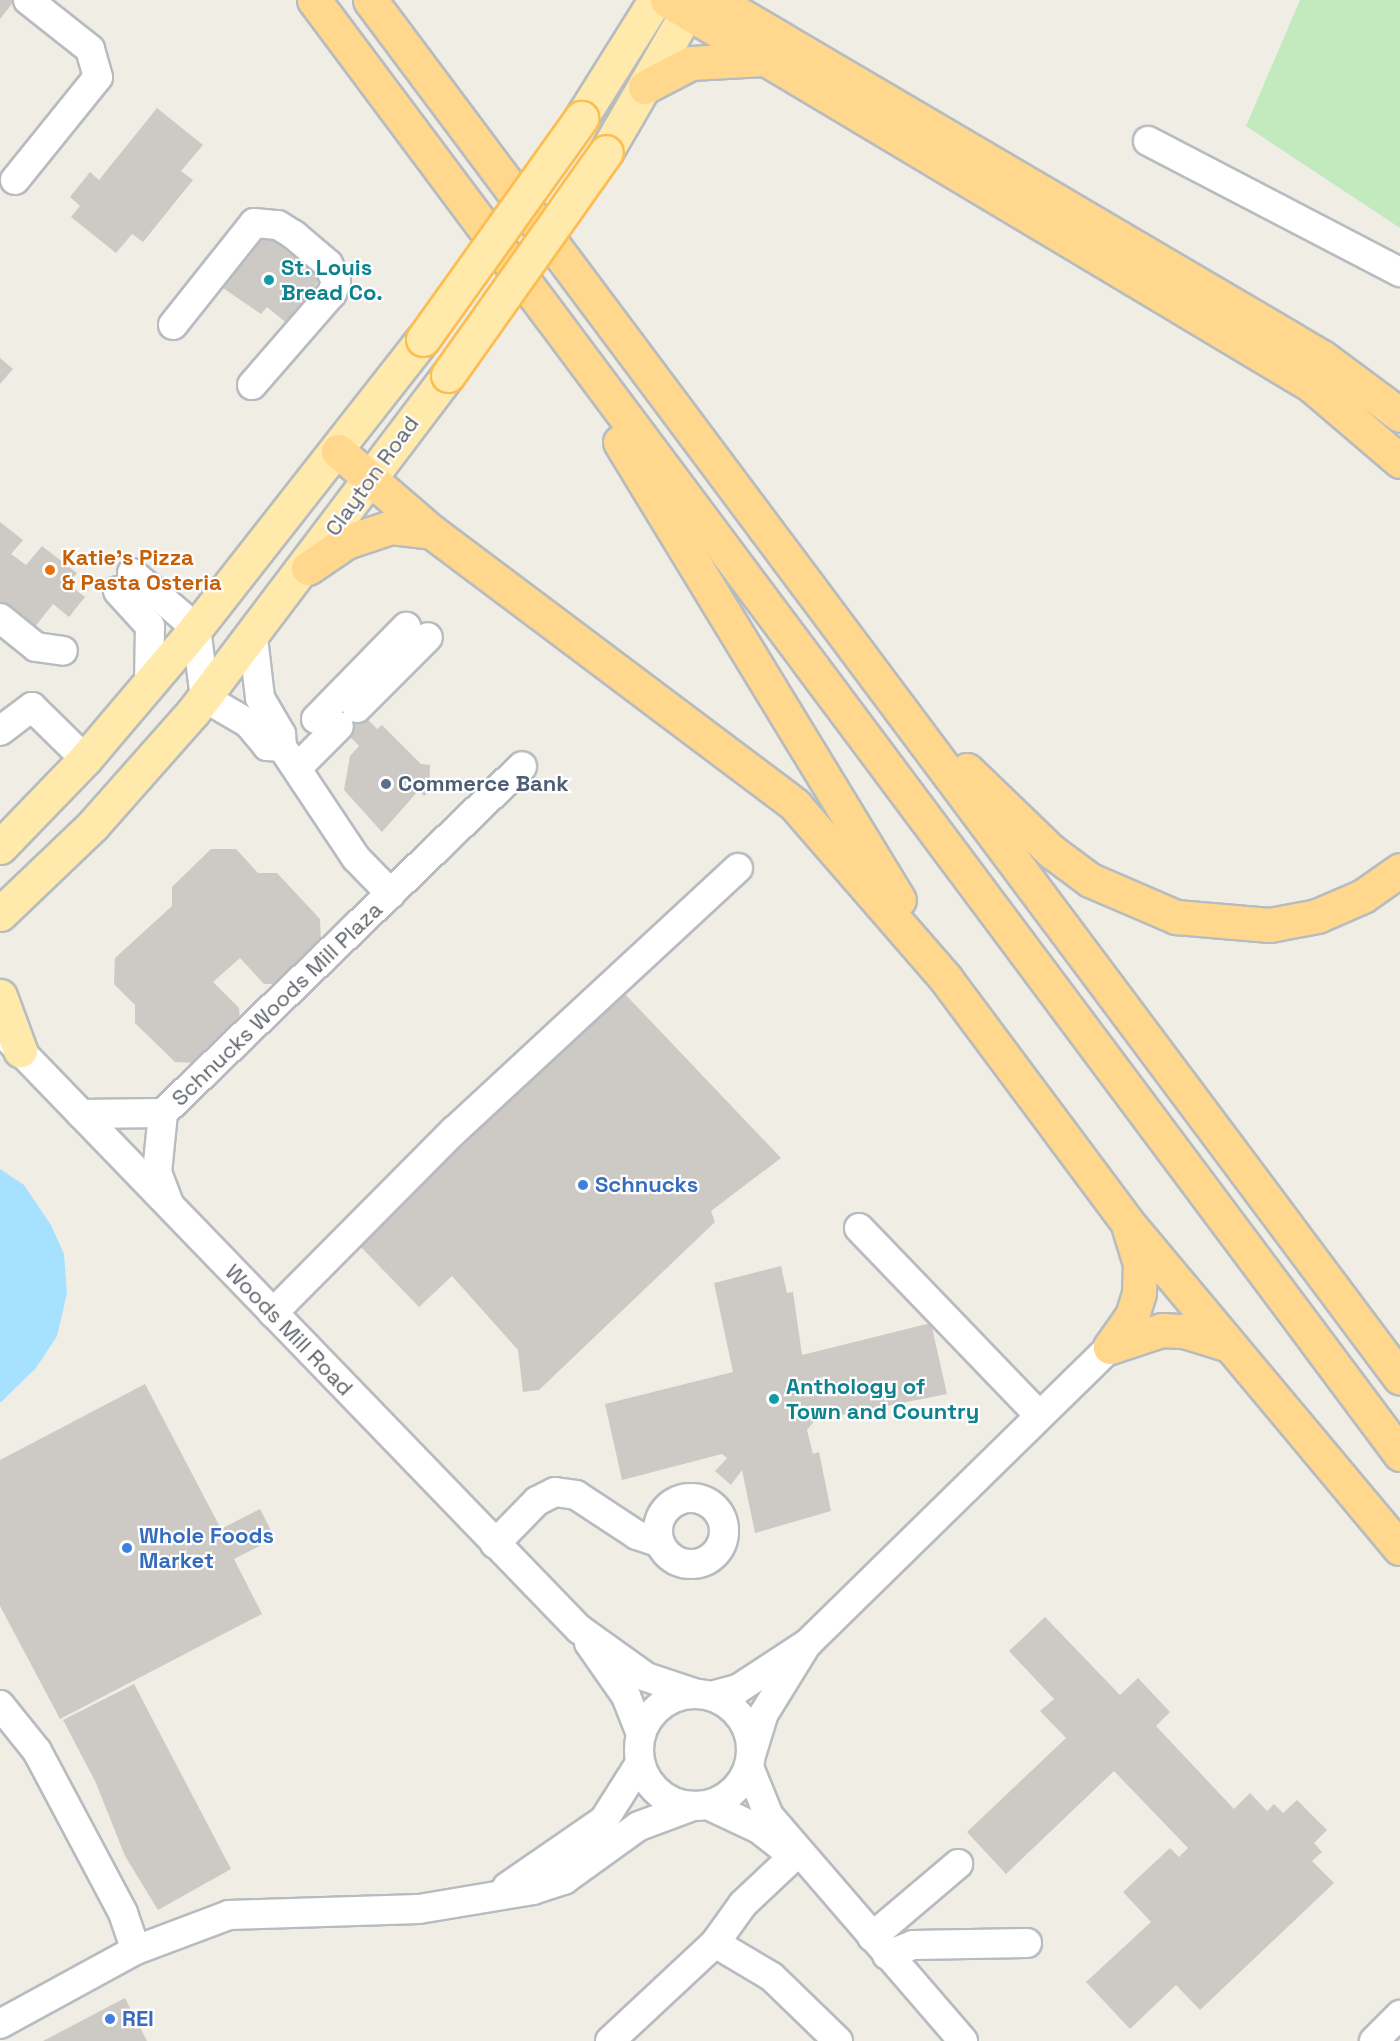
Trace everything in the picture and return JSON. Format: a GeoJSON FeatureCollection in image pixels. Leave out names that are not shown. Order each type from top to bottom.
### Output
{"type":"FeatureCollection","features":[{"type":"Feature","properties":{"kind":"highway"},"geometry":{"type":"LineString","coordinates":[[314,0],[1400,1455]]}},
{"type":"Feature","properties":{"kind":"highway"},"geometry":{"type":"LineString","coordinates":[[370,0],[1400,1378]]}},
{"type":"Feature","properties":{"kind":"highway"},"geometry":{"type":"LineString","coordinates":[[748,0],[766,44],[1311,385],[1400,461]]}},
{"type":"Feature","properties":{"kind":"highway"},"geometry":{"type":"LineString","coordinates":[[691,3],[1322,357],[1400,415]]}},
{"type":"Feature","properties":{"kind":"highway"},"geometry":{"type":"LineString","coordinates":[[645,87],[691,63],[766,44]]}},
{"type":"Feature","properties":{"kind":"highway"},"geometry":{"type":"LineString","coordinates":[[478,217],[946,979]]}},
{"type":"Feature","properties":{"kind":"highway"},"geometry":{"type":"LineString","coordinates":[[338,451],[372,477],[432,532],[795,805],[946,979],[1127,1222],[1400,1548]]}},
{"type":"Feature","properties":{"kind":"highway"},"geometry":{"type":"LineString","coordinates":[[308,568],[346,542],[392,527],[432,532]]}},
{"type":"Feature","properties":{"kind":"highway"},"geometry":{"type":"LineString","coordinates":[[883,685],[1051,851],[1090,880],[1176,917],[1270,925],[1317,916],[1363,896],[1400,870]]}},
{"type":"Feature","properties":{"kind":"highway"},"geometry":{"type":"LineString","coordinates":[[1110,1347],[1132,1316],[1139,1293],[1140,1264],[1127,1222]]}},
{"type":"Feature","properties":{"kind":"highway"},"geometry":{"type":"LineString","coordinates":[[1110,1347],[1162,1330],[1184,1330],[1229,1345]]}},
{"type":"Feature","properties":{"kind":"main road","name":"Clayton Road"},"geometry":{"type":"LineString","coordinates":[[2,844],[85,759],[196,628],[338,451],[423,339],[581,118],[655,0]]}},
{"type":"Feature","properties":{"kind":"main road","name":"Clayton Road"},"geometry":{"type":"LineString","coordinates":[[0,913],[93,825],[205,698],[308,568],[606,152],[691,3]]}},
{"type":"Feature","properties":{"kind":"main road"},"geometry":{"type":"LineString","coordinates":[[0,996],[10,1040]]}},
{"type":"Feature","properties":{"kind":"street"},"geometry":{"type":"LineString","coordinates":[[15,180],[98,77],[90,49],[28,0]]}},
{"type":"Feature","properties":{"kind":"street"},"geometry":{"type":"LineString","coordinates":[[1148,141],[1400,273]]}},
{"type":"Feature","properties":{"kind":"street"},"geometry":{"type":"LineString","coordinates":[[172,325],[254,222],[278,225],[294,235],[328,264],[336,281],[332,293],[252,385]]}},
{"type":"Feature","properties":{"kind":"street"},"geometry":{"type":"LineString","coordinates":[[149,681],[150,626],[125,582],[196,628],[205,698],[248,723],[267,746],[290,758],[337,718],[417,632],[337,718]]}},
{"type":"Feature","properties":{"kind":"street"},"geometry":{"type":"LineString","coordinates":[[0,618],[36,647],[63,651]]}},
{"type":"Feature","properties":{"kind":"street","name":"Schnucks Woods Mill Plaza"},"geometry":{"type":"LineString","coordinates":[[253,638],[260,698],[281,735],[290,758],[356,858],[391,894]]}},
{"type":"Feature","properties":{"kind":"street"},"geometry":{"type":"LineString","coordinates":[[0,731],[32,707],[85,759]]}},
{"type":"Feature","properties":{"kind":"street","name":"Schnucks Woods Mill Plaza"},"geometry":{"type":"LineString","coordinates":[[170,1206],[157,1173],[163,1113],[522,766]]}},
{"type":"Feature","properties":{"kind":"street"},"geometry":{"type":"LineString","coordinates":[[273,1313],[454,1131],[738,868]]}},
{"type":"Feature","properties":{"kind":"street","name":"Woods Mill Road"},"geometry":{"type":"LineString","coordinates":[[10,1040],[579,1629],[626,1696],[641,1734]]}},
{"type":"Feature","properties":{"kind":"street","name":"Schnucks Woods Mill Plaza"},"geometry":{"type":"LineString","coordinates":[[81,1114],[163,1113]]}},
{"type":"Feature","properties":{"kind":"street"},"geometry":{"type":"LineString","coordinates":[[859,1228],[1039,1415]]}},
{"type":"Feature","properties":{"kind":"street"},"geometry":{"type":"LineString","coordinates":[[495,1894],[604,1820],[640,1763],[641,1734],[662,1705],[738,1689],[808,1643],[1110,1347]]}},
{"type":"Feature","properties":{"kind":"street"},"geometry":{"type":"LineString","coordinates":[[495,1544],[537,1501],[555,1492],[576,1495],[637,1535],[660,1543]]}},
{"type":"Feature","properties":{"kind":"street","name":"Woods Mill Road"},"geometry":{"type":"LineString","coordinates":[[579,1629],[646,1677],[704,1695]]}},
{"type":"Feature","properties":{"kind":"street"},"geometry":{"type":"LineString","coordinates":[[0,2024],[136,1950],[229,1915],[419,1909],[564,1880],[639,1826],[700,1806],[733,1792],[750,1760],[763,1715],[808,1643]]}},
{"type":"Feature","properties":{"kind":"street"},"geometry":{"type":"LineString","coordinates":[[704,1695],[736,1712],[769,1816],[817,1875],[963,2041]]}},
{"type":"Feature","properties":{"kind":"street"},"geometry":{"type":"LineString","coordinates":[[0,1705],[37,1751],[123,1913],[136,1950]]}},
{"type":"Feature","properties":{"kind":"street"},"geometry":{"type":"LineString","coordinates":[[640,1763],[665,1798],[700,1806],[759,1829],[817,1875]]}},
{"type":"Feature","properties":{"kind":"street"},"geometry":{"type":"LineString","coordinates":[[610,2041],[715,1943],[743,1904],[794,1856]]}},
{"type":"Feature","properties":{"kind":"street"},"geometry":{"type":"LineString","coordinates":[[880,1946],[958,1864]]}},
{"type":"Feature","properties":{"kind":"street"},"geometry":{"type":"LineString","coordinates":[[715,1943],[772,1977],[838,2041]]}},
{"type":"Feature","properties":{"kind":"street"},"geometry":{"type":"LineString","coordinates":[[880,1946],[1027,1943]]}},
{"type":"Feature","properties":{"kind":"street"},"geometry":{"type":"LineString","coordinates":[[1374,2041],[1400,2015]]}},
{"type":"Feature","properties":{"kind":"green space"},"geometry":{"type":"Polygon","coordinates":[[[1300,0],[1400,0],[1400,228],[1246,126],[1300,0]]]}},
{"type":"Feature","properties":{"kind":"water"},"geometry":{"type":"Polygon","coordinates":[[[0,1169],[24,1185],[51,1225],[64,1254],[67,1293],[57,1336],[36,1368],[0,1403],[0,1169]]]}},
{"type":"Feature","properties":{"kind":"building"},"geometry":{"type":"Polygon","coordinates":[[[0,0],[15,0],[0,19],[0,0]]]}},
{"type":"Feature","properties":{"kind":"building"},"geometry":{"type":"Polygon","coordinates":[[[157,108],[203,145],[181,171],[193,180],[143,242],[132,234],[116,253],[71,217],[80,206],[70,197],[90,172],[99,180],[157,108]]]}},
{"type":"Feature","properties":{"kind":"building","name":"St. Louis Bread Co."},"geometry":{"type":"Polygon","coordinates":[[[261,229],[322,276],[289,325],[267,307],[261,314],[217,284],[261,229]]]}},
{"type":"Feature","properties":{"kind":"building"},"geometry":{"type":"Polygon","coordinates":[[[0,358],[13,369],[0,384],[0,358]]]}},
{"type":"Feature","properties":{"kind":"building"},"geometry":{"type":"Polygon","coordinates":[[[0,522],[23,540],[11,554],[26,565],[42,546],[77,573],[68,584],[85,597],[69,617],[53,604],[34,628],[0,602],[0,522]]]}},
{"type":"Feature","properties":{"kind":"building","name":"Commerce Bank"},"geometry":{"type":"Polygon","coordinates":[[[342,693],[377,729],[382,725],[421,764],[430,765],[429,792],[424,796],[419,790],[382,832],[344,790],[350,756],[359,746],[324,710],[342,693]]]}},
{"type":"Feature","properties":{"kind":"building"},"geometry":{"type":"Polygon","coordinates":[[[211,849],[236,849],[258,873],[277,873],[320,919],[321,944],[279,984],[264,984],[240,958],[213,982],[239,1008],[240,1022],[197,1063],[175,1062],[135,1023],[135,1005],[114,984],[115,958],[172,906],[172,887],[211,849]]]}},
{"type":"Feature","properties":{"kind":"building","name":"Schnucks"},"geometry":{"type":"Polygon","coordinates":[[[624,993],[781,1158],[711,1211],[715,1222],[539,1390],[523,1392],[518,1350],[452,1276],[419,1307],[358,1244],[624,993]]]}},
{"type":"Feature","properties":{"kind":"building","name":"Anthology of Town and Country"},"geometry":{"type":"Polygon","coordinates":[[[781,1266],[787,1293],[793,1292],[802,1355],[931,1323],[947,1394],[815,1420],[807,1430],[813,1454],[819,1452],[831,1511],[755,1533],[742,1470],[731,1485],[715,1471],[727,1458],[722,1454],[622,1480],[605,1404],[733,1372],[714,1283],[781,1266]]]}},
{"type":"Feature","properties":{"kind":"building","name":"Whole Foods Market"},"geometry":{"type":"Polygon","coordinates":[[[145,1384],[221,1529],[260,1509],[275,1538],[234,1559],[262,1614],[60,1719],[0,1606],[0,1460],[145,1384]]]}},
{"type":"Feature","properties":{"kind":"building"},"geometry":{"type":"Polygon","coordinates":[[[1045,1617],[1120,1695],[1138,1678],[1170,1712],[1156,1726],[1234,1809],[1250,1793],[1267,1811],[1274,1804],[1283,1813],[1297,1800],[1327,1830],[1314,1843],[1322,1852],[1312,1861],[1334,1883],[1200,2010],[1176,1985],[1130,2029],[1086,1982],[1151,1922],[1123,1892],[1170,1848],[1179,1857],[1188,1848],[1114,1771],[1006,1874],[967,1832],[1066,1738],[1040,1711],[1054,1699],[1009,1651],[1045,1617]]]}},
{"type":"Feature","properties":{"kind":"building"},"geometry":{"type":"Polygon","coordinates":[[[134,1684],[231,1869],[158,1910],[125,1856],[96,1783],[63,1720],[134,1684]]]}},
{"type":"Feature","properties":{"kind":"building","name":"REI"},"geometry":{"type":"Polygon","coordinates":[[[125,1998],[147,2041],[43,2041],[125,1998]]]}},
{"type":"Feature","properties":{"kind":"place","name":"St. Louis Bread Co."},"geometry":{"type":"Point","coordinates":[269,280]}},
{"type":"Feature","properties":{"kind":"place","name":"Katie's Pizza & Pasta Osteria"},"geometry":{"type":"Point","coordinates":[50,570]}},
{"type":"Feature","properties":{"kind":"place","name":"Commerce Bank"},"geometry":{"type":"Point","coordinates":[386,784]}},
{"type":"Feature","properties":{"kind":"place","name":"Schnucks"},"geometry":{"type":"Point","coordinates":[583,1185]}},
{"type":"Feature","properties":{"kind":"place","name":"Anthology of Town and Country"},"geometry":{"type":"Point","coordinates":[774,1399]}},
{"type":"Feature","properties":{"kind":"place","name":"Whole Foods Market"},"geometry":{"type":"Point","coordinates":[127,1548]}},
{"type":"Feature","properties":{"kind":"place","name":"REI"},"geometry":{"type":"Point","coordinates":[110,2019]}}]}
